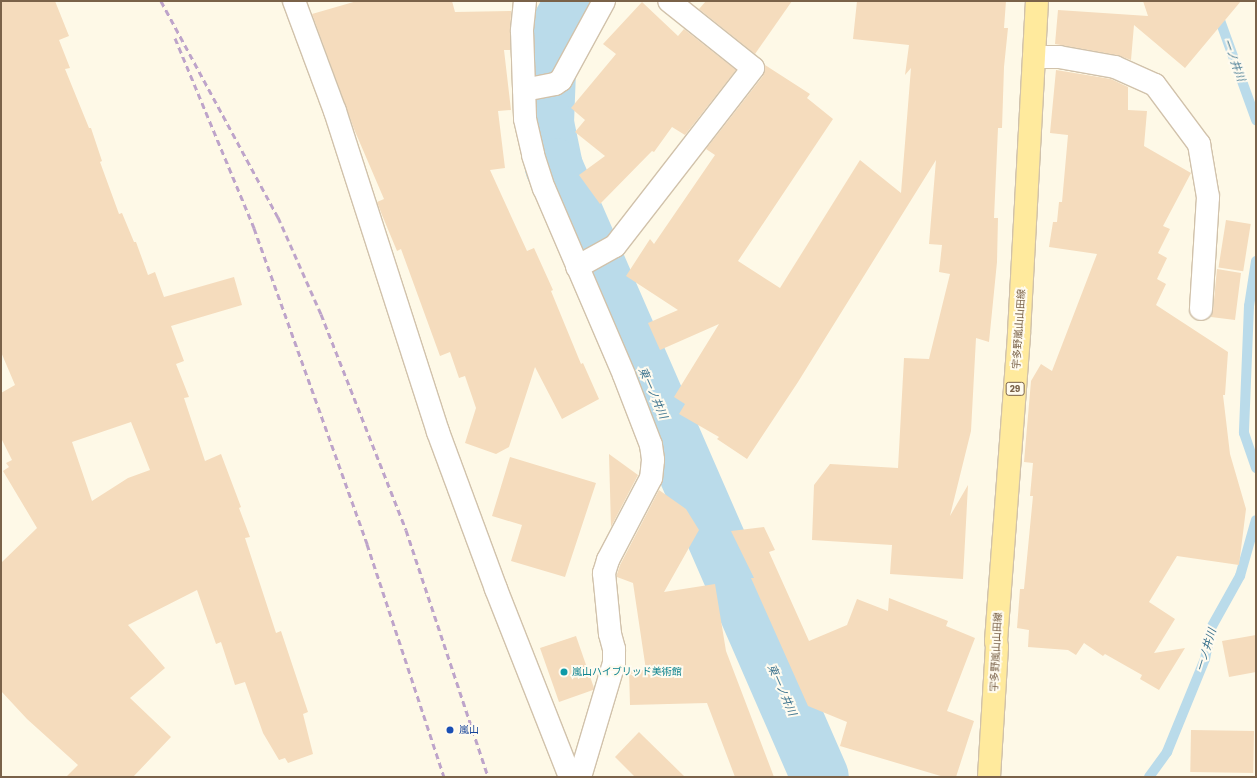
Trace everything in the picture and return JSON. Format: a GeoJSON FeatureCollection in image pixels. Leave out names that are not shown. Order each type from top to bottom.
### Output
{"type":"FeatureCollection","features":[{"type":"Feature","properties":{"kind":"main road","name":"宇多野嵐山山田線"},"geometry":{"type":"LineString","coordinates":[[989,777],[997,647],[996,641],[1019,325],[1037,1]]}},
{"type":"Feature","properties":{"kind":"street"},"geometry":{"type":"LineString","coordinates":[[294,1],[335,110],[438,432],[496,589],[570,777]]}},
{"type":"Feature","properties":{"kind":"street"},"geometry":{"type":"LineString","coordinates":[[526,1],[522,30],[527,90],[526,119],[533,155],[544,188],[582,265],[651,445],[653,460],[651,478],[608,560],[604,573],[610,634],[614,649],[614,663],[580,777]]}},
{"type":"Feature","properties":{"kind":"street"},"geometry":{"type":"LineString","coordinates":[[527,90],[555,84],[561,80],[604,1]]}},
{"type":"Feature","properties":{"kind":"street"},"geometry":{"type":"LineString","coordinates":[[582,265],[615,246],[753,68],[669,1]]}},
{"type":"Feature","properties":{"kind":"street"},"geometry":{"type":"LineString","coordinates":[[1034,57],[1059,57],[1115,67],[1155,85],[1199,144],[1208,197],[1201,309]]}},
{"type":"Feature","properties":{"kind":"building"},"geometry":{"type":"Polygon","coordinates":[[[1,1],[55,1],[69,36],[59,40],[70,68],[65,69],[89,128],[91,128],[102,161],[100,162],[119,214],[122,213],[134,242],[136,242],[148,275],[155,272],[164,297],[234,277],[242,305],[171,326],[184,361],[176,364],[189,397],[184,398],[205,461],[221,454],[241,507],[239,508],[250,537],[245,538],[276,633],[281,631],[308,712],[303,714],[313,754],[288,763],[285,758],[279,760],[263,733],[245,682],[235,685],[221,642],[216,644],[197,590],[128,625],[165,668],[130,698],[171,737],[133,777],[66,777],[78,765],[27,719],[1,691],[1,563],[37,528],[3,471],[9,467],[6,463],[12,460],[1,438],[1,393],[15,385],[1,352],[1,1]],[[131,422],[72,442],[92,501],[128,478],[150,470],[131,422]]]}},
{"type":"Feature","properties":{"kind":"building"},"geometry":{"type":"Polygon","coordinates":[[[357,1],[452,1],[455,12],[511,11],[510,50],[504,50],[511,110],[498,111],[505,168],[490,170],[527,251],[534,248],[553,290],[551,291],[581,364],[583,363],[599,399],[562,419],[535,367],[509,447],[496,454],[465,443],[476,408],[465,376],[459,378],[450,352],[440,356],[401,249],[397,251],[377,202],[384,199],[354,129],[312,14],[357,1]]]}},
{"type":"Feature","properties":{"kind":"building"},"geometry":{"type":"Polygon","coordinates":[[[706,1],[792,1],[755,54],[699,9],[706,1]]]}},
{"type":"Feature","properties":{"kind":"building"},"geometry":{"type":"Polygon","coordinates":[[[857,1],[1006,1],[1004,28],[1008,28],[1004,67],[1002,128],[998,128],[994,218],[998,218],[997,262],[989,342],[976,338],[971,431],[950,516],[968,485],[963,579],[890,574],[892,545],[812,540],[814,485],[830,464],[898,468],[904,358],[929,359],[950,274],[939,272],[942,245],[929,244],[936,160],[798,382],[747,459],[717,439],[719,437],[679,414],[685,404],[674,397],[719,324],[660,350],[648,323],[678,310],[626,276],[650,239],[654,244],[715,155],[706,149],[763,76],[765,65],[810,94],[807,98],[833,119],[738,261],[780,288],[860,160],[901,193],[911,68],[905,75],[909,45],[853,39],[857,1]]]}},
{"type":"Feature","properties":{"kind":"building"},"geometry":{"type":"Polygon","coordinates":[[[1143,1],[1241,1],[1185,68],[1134,25],[1131,60],[1117,55],[1055,44],[1058,10],[1148,16],[1143,1]]]}},
{"type":"Feature","properties":{"kind":"building"},"geometry":{"type":"Polygon","coordinates":[[[642,2],[678,36],[684,29],[736,70],[685,135],[672,127],[654,152],[652,151],[600,204],[579,175],[605,156],[575,132],[585,120],[571,108],[616,54],[603,44],[642,2]]]}},
{"type":"Feature","properties":{"kind":"building"},"geometry":{"type":"Polygon","coordinates":[[[1056,70],[1111,79],[1128,87],[1128,110],[1147,111],[1144,146],[1191,173],[1163,226],[1170,229],[1158,253],[1167,258],[1157,279],[1166,284],[1156,305],[1228,352],[1225,395],[1223,395],[1230,454],[1246,509],[1239,565],[1177,556],[1149,602],[1175,619],[1154,653],[1185,648],[1159,690],[1140,679],[1142,675],[1105,654],[1103,656],[1084,643],[1076,655],[1068,650],[1028,647],[1029,630],[1017,628],[1020,589],[1024,589],[1033,496],[1030,496],[1033,463],[1024,462],[1031,381],[1041,364],[1052,371],[1097,254],[1049,247],[1053,222],[1057,222],[1059,202],[1062,202],[1068,135],[1050,133],[1056,70]]]}},
{"type":"Feature","properties":{"kind":"building"},"geometry":{"type":"Polygon","coordinates":[[[1226,220],[1251,224],[1243,271],[1218,267],[1226,220]]]}},
{"type":"Feature","properties":{"kind":"building"},"geometry":{"type":"Polygon","coordinates":[[[1217,269],[1241,273],[1235,320],[1211,317],[1217,269]]]}},
{"type":"Feature","properties":{"kind":"building"},"geometry":{"type":"Polygon","coordinates":[[[609,454],[638,475],[611,527],[609,454]]]}},
{"type":"Feature","properties":{"kind":"building"},"geometry":{"type":"Polygon","coordinates":[[[510,457],[596,483],[565,577],[511,561],[522,525],[492,516],[510,457]]]}},
{"type":"Feature","properties":{"kind":"building"},"geometry":{"type":"Polygon","coordinates":[[[659,490],[686,509],[699,530],[664,592],[715,584],[726,651],[774,777],[735,777],[707,703],[630,705],[629,670],[646,670],[633,583],[617,577],[617,574],[620,565],[659,490]]]}},
{"type":"Feature","properties":{"kind":"building"},"geometry":{"type":"Polygon","coordinates":[[[764,527],[775,550],[769,552],[809,641],[847,625],[857,599],[888,611],[889,598],[948,621],[946,626],[975,638],[947,711],[974,721],[956,777],[944,777],[840,746],[847,722],[808,706],[751,578],[754,578],[731,531],[764,527]]]}},
{"type":"Feature","properties":{"kind":"building"},"geometry":{"type":"Polygon","coordinates":[[[1256,635],[1256,672],[1229,677],[1222,641],[1256,635]]]}},
{"type":"Feature","properties":{"kind":"building"},"geometry":{"type":"Polygon","coordinates":[[[576,636],[594,688],[593,690],[559,702],[540,648],[576,636]]]}},
{"type":"Feature","properties":{"kind":"building"},"geometry":{"type":"Polygon","coordinates":[[[1191,730],[1254,731],[1253,773],[1190,772],[1191,730]]]}},
{"type":"Feature","properties":{"kind":"building"},"geometry":{"type":"Polygon","coordinates":[[[639,732],[685,777],[635,777],[615,757],[639,732]]]}},
{"type":"Feature","properties":{"kind":"waterway","name":"東一ノ井川"},"geometry":{"type":"LineString","coordinates":[[574,1],[556,34],[547,71],[545,123],[554,167],[820,777]]}},
{"type":"Feature","properties":{"kind":"waterway","name":"一ノ井川"},"geometry":{"type":"LineString","coordinates":[[1213,1],[1256,120]]}},
{"type":"Feature","properties":{"kind":"waterway","name":"一ノ井川"},"geometry":{"type":"LineString","coordinates":[[1256,261],[1249,306],[1244,433],[1256,468]]}},
{"type":"Feature","properties":{"kind":"waterway","name":"一ノ井川"},"geometry":{"type":"LineString","coordinates":[[1149,777],[1167,752],[1205,659],[1211,628],[1240,576],[1256,520]]}},
{"type":"Feature","properties":{"kind":"railway"},"geometry":{"type":"LineString","coordinates":[[161,1],[278,217],[321,314],[406,530],[488,777]]}},
{"type":"Feature","properties":{"kind":"railway"},"geometry":{"type":"LineString","coordinates":[[175,38],[254,228],[367,544],[444,777]]}},
{"type":"Feature","properties":{"kind":"place","name":"嵐山ハイブリッド美術館"},"geometry":{"type":"Point","coordinates":[564,672]}},
{"type":"Feature","properties":{"kind":"place","name":"嵐山"},"geometry":{"type":"Point","coordinates":[450,730]}}]}
